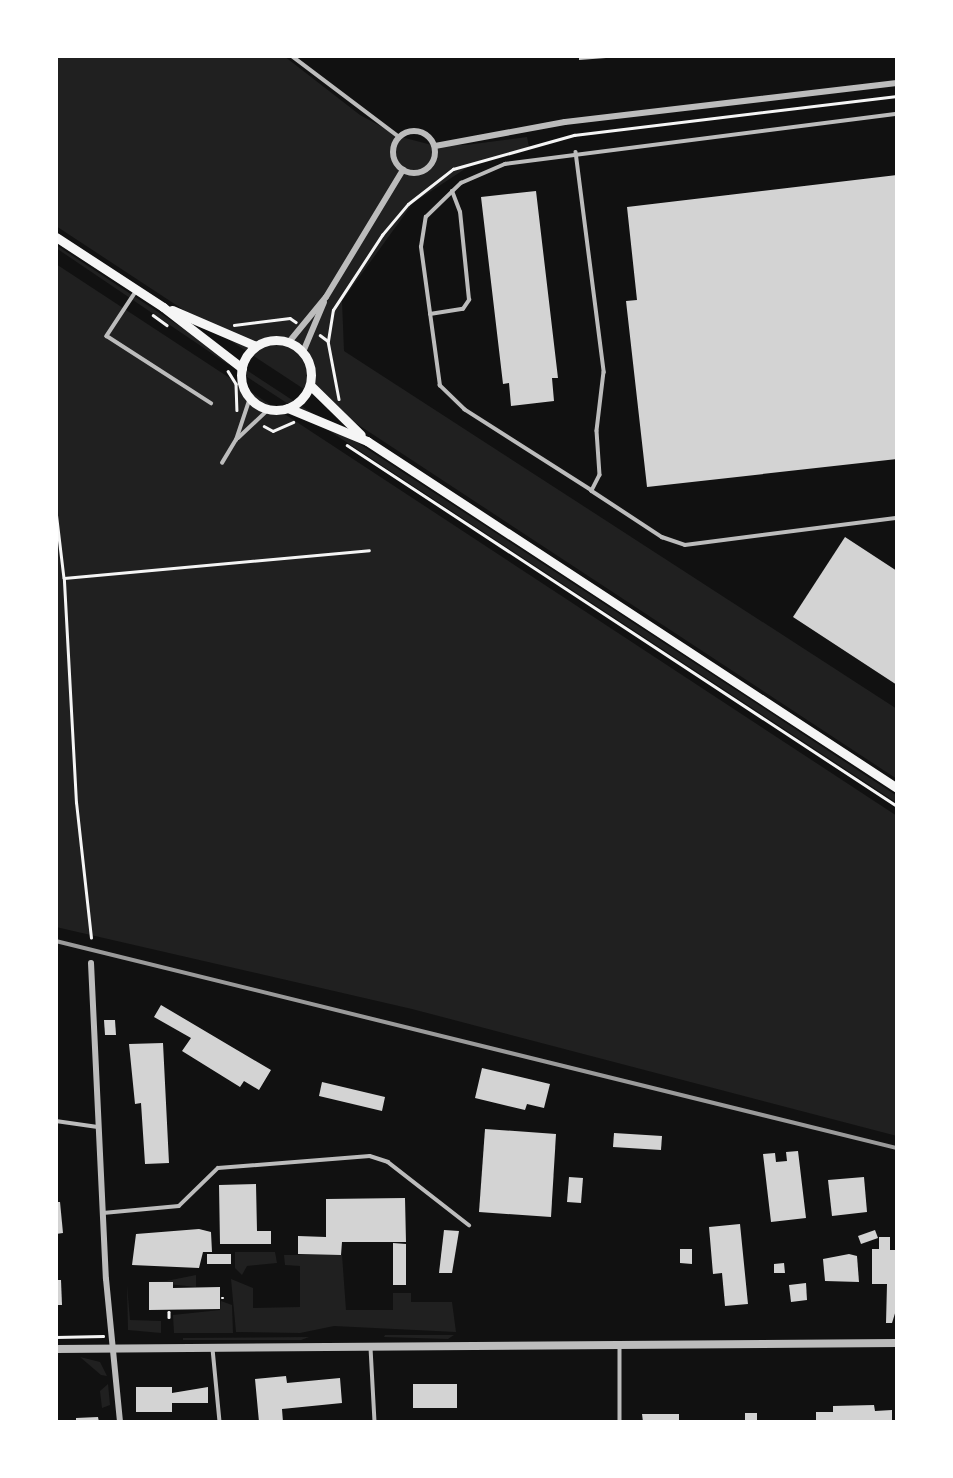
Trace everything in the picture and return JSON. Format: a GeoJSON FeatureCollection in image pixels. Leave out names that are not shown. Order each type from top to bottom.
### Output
{"type":"FeatureCollection","features":[{"type":"Feature","properties":{"kind":"main road"},"geometry":{"type":"LineString","coordinates":[[56,237],[163,307],[242,368]]}},
{"type":"Feature","properties":{"kind":"main road"},"geometry":{"type":"LineString","coordinates":[[163,307],[256,346]]}},
{"type":"Feature","properties":{"kind":"main road"},"geometry":{"type":"LineString","coordinates":[[288,408],[302,399],[310,385],[311,368],[303,352],[289,342],[272,340],[256,346],[242,368],[243,384],[250,398],[269,409],[288,408],[367,441],[897,788]]}},
{"type":"Feature","properties":{"kind":"main road"},"geometry":{"type":"LineString","coordinates":[[310,385],[367,441]]}},
{"type":"Feature","properties":{"kind":"street"},"geometry":{"type":"LineString","coordinates":[[435,146],[565,122],[897,83]]}},
{"type":"Feature","properties":{"kind":"street"},"geometry":{"type":"LineString","coordinates":[[416,130],[428,135],[435,146],[434,159],[427,169],[415,173],[403,170],[392,154],[398,136],[416,130]]}},
{"type":"Feature","properties":{"kind":"street"},"geometry":{"type":"LineString","coordinates":[[289,342],[326,297],[403,170]]}},
{"type":"Feature","properties":{"kind":"street"},"geometry":{"type":"LineString","coordinates":[[303,352],[326,297]]}},
{"type":"Feature","properties":{"kind":"street"},"geometry":{"type":"LineString","coordinates":[[91,963],[110,1336],[120,1422]]}},
{"type":"Feature","properties":{"kind":"street"},"geometry":{"type":"LineString","coordinates":[[56,1349],[897,1343]]}},
{"type":"Feature","properties":{"kind":"lane"},"geometry":{"type":"LineString","coordinates":[[292,56],[398,136]]}},
{"type":"Feature","properties":{"kind":"lane"},"geometry":{"type":"LineString","coordinates":[[897,114],[576,152],[505,164],[452,191],[426,217],[422,229],[440,386],[447,396],[662,537],[685,545],[897,519]]}},
{"type":"Feature","properties":{"kind":"lane"},"geometry":{"type":"LineString","coordinates":[[576,152],[604,372],[597,432],[600,475],[593,491]]}},
{"type":"Feature","properties":{"kind":"lane"},"geometry":{"type":"LineString","coordinates":[[430,314],[463,309],[469,300],[460,212],[452,191]]}},
{"type":"Feature","properties":{"kind":"lane"},"geometry":{"type":"LineString","coordinates":[[137,290],[107,336],[211,403]]}},
{"type":"Feature","properties":{"kind":"lane"},"geometry":{"type":"LineString","coordinates":[[222,463],[236,440],[250,398]]}},
{"type":"Feature","properties":{"kind":"lane"},"geometry":{"type":"LineString","coordinates":[[236,440],[269,409]]}},
{"type":"Feature","properties":{"kind":"lane"},"geometry":{"type":"LineString","coordinates":[[56,1121],[98,1127]]}},
{"type":"Feature","properties":{"kind":"lane"},"geometry":{"type":"LineString","coordinates":[[103,1213],[179,1206],[218,1168],[370,1156],[388,1162],[469,1225]]}},
{"type":"Feature","properties":{"kind":"lane"},"geometry":{"type":"LineString","coordinates":[[620,1344],[620,1422]]}},
{"type":"Feature","properties":{"kind":"lane"},"geometry":{"type":"LineString","coordinates":[[371,1346],[375,1422]]}},
{"type":"Feature","properties":{"kind":"lane"},"geometry":{"type":"LineString","coordinates":[[213,1349],[220,1422]]}},
{"type":"Feature","properties":{"kind":"path"},"geometry":{"type":"LineString","coordinates":[[334,408],[341,396],[328,341],[333,310],[382,234]]}},
{"type":"Feature","properties":{"kind":"path"},"geometry":{"type":"LineString","coordinates":[[148,312],[176,332]]}},
{"type":"Feature","properties":{"kind":"path"},"geometry":{"type":"LineString","coordinates":[[221,333],[225,326],[290,318],[303,326]]}},
{"type":"Feature","properties":{"kind":"path"},"geometry":{"type":"LineString","coordinates":[[312,330],[328,341]]}},
{"type":"Feature","properties":{"kind":"path"},"geometry":{"type":"LineString","coordinates":[[223,364],[236,384],[235,408],[246,415]]}},
{"type":"Feature","properties":{"kind":"path"},"geometry":{"type":"LineString","coordinates":[[256,421],[273,430],[304,418]]}},
{"type":"Feature","properties":{"kind":"path"},"geometry":{"type":"LineString","coordinates":[[340,441],[897,806]]}},
{"type":"Feature","properties":{"kind":"path"},"geometry":{"type":"LineString","coordinates":[[56,511],[64,578],[76,803],[91,939]]}},
{"type":"Feature","properties":{"kind":"path"},"geometry":{"type":"LineString","coordinates":[[64,578],[369,550]]}},
{"type":"Feature","properties":{"kind":"path"},"geometry":{"type":"LineString","coordinates":[[56,1337],[110,1336]]}},
{"type":"Feature","properties":{"kind":"shaded area"},"geometry":{"type":"Polygon","coordinates":[[[56,56],[284,56],[360,115],[401,137],[432,145],[466,145],[527,137],[529,147],[474,163],[413,203],[342,301],[344,351],[897,709],[897,779],[56,226],[56,56]]]}},
{"type":"Feature","properties":{"kind":"shaded area"},"geometry":{"type":"Polygon","coordinates":[[[56,245],[225,356],[229,365],[56,248],[56,245]]]}},
{"type":"Feature","properties":{"kind":"shaded area"},"geometry":{"type":"Polygon","coordinates":[[[56,264],[897,816],[897,1136],[412,1009],[56,927],[56,264]]]}},
{"type":"Feature","properties":{"kind":"shaded area"},"geometry":{"type":"Polygon","coordinates":[[[238,371],[248,371],[725,683],[897,796],[897,803],[238,371]]]}},
{"type":"Feature","properties":{"kind":"shaded area"},"geometry":{"type":"Polygon","coordinates":[[[235,1252],[275,1252],[277,1263],[247,1266],[242,1275],[235,1268],[235,1252]]]}},
{"type":"Feature","properties":{"kind":"shaded area"},"geometry":{"type":"Polygon","coordinates":[[[284,1255],[342,1255],[346,1310],[393,1310],[393,1293],[411,1293],[411,1302],[452,1302],[456,1332],[334,1326],[300,1333],[236,1332],[231,1279],[253,1288],[253,1308],[300,1307],[300,1266],[285,1265],[284,1255]]]}},
{"type":"Feature","properties":{"kind":"shaded area"},"geometry":{"type":"Polygon","coordinates":[[[196,1275],[196,1287],[149,1282],[166,1281],[196,1275]]]}},
{"type":"Feature","properties":{"kind":"shaded area"},"geometry":{"type":"Polygon","coordinates":[[[127,1285],[130,1320],[161,1321],[161,1333],[128,1330],[127,1285]]]}},
{"type":"Feature","properties":{"kind":"shaded area"},"geometry":{"type":"Polygon","coordinates":[[[221,1301],[232,1305],[233,1333],[174,1333],[173,1315],[220,1310],[221,1301]]]}},
{"type":"Feature","properties":{"kind":"shaded area"},"geometry":{"type":"Polygon","coordinates":[[[385,1335],[454,1335],[448,1339],[384,1337],[385,1335]]]}},
{"type":"Feature","properties":{"kind":"shaded area"},"geometry":{"type":"Polygon","coordinates":[[[309,1337],[301,1340],[183,1340],[183,1338],[309,1337]]]}},
{"type":"Feature","properties":{"kind":"shaded area"},"geometry":{"type":"Polygon","coordinates":[[[80,1357],[100,1362],[107,1376],[101,1375],[80,1357]]]}},
{"type":"Feature","properties":{"kind":"shaded area"},"geometry":{"type":"Polygon","coordinates":[[[108,1384],[110,1405],[102,1408],[100,1391],[108,1384]]]}},
{"type":"Feature","properties":{"kind":"building"},"geometry":{"type":"Polygon","coordinates":[[[579,56],[606,56],[606,58],[579,60],[579,56]]]}},
{"type":"Feature","properties":{"kind":"building"},"geometry":{"type":"Polygon","coordinates":[[[897,175],[897,459],[647,487],[626,301],[637,300],[627,207],[897,175]]]}},
{"type":"Feature","properties":{"kind":"building"},"geometry":{"type":"Polygon","coordinates":[[[536,191],[558,378],[552,378],[554,401],[511,406],[509,383],[503,384],[481,197],[536,191]]]}},
{"type":"Feature","properties":{"kind":"building"},"geometry":{"type":"Polygon","coordinates":[[[845,537],[897,571],[897,685],[793,617],[845,537]]]}},
{"type":"Feature","properties":{"kind":"building"},"geometry":{"type":"Polygon","coordinates":[[[161,1005],[271,1070],[259,1090],[244,1081],[240,1087],[182,1051],[191,1038],[154,1017],[161,1005]]]}},
{"type":"Feature","properties":{"kind":"building"},"geometry":{"type":"Polygon","coordinates":[[[104,1020],[115,1020],[116,1035],[105,1035],[104,1020]]]}},
{"type":"Feature","properties":{"kind":"building"},"geometry":{"type":"Polygon","coordinates":[[[163,1043],[169,1163],[145,1164],[141,1103],[135,1104],[129,1044],[163,1043]]]}},
{"type":"Feature","properties":{"kind":"building"},"geometry":{"type":"Polygon","coordinates":[[[482,1068],[550,1084],[544,1108],[527,1104],[525,1110],[475,1098],[482,1068]]]}},
{"type":"Feature","properties":{"kind":"building"},"geometry":{"type":"Polygon","coordinates":[[[322,1082],[385,1097],[382,1111],[319,1096],[322,1082]]]}},
{"type":"Feature","properties":{"kind":"building"},"geometry":{"type":"Polygon","coordinates":[[[485,1129],[556,1134],[551,1217],[479,1212],[485,1129]]]}},
{"type":"Feature","properties":{"kind":"building"},"geometry":{"type":"Polygon","coordinates":[[[614,1133],[662,1136],[661,1150],[613,1147],[614,1133]]]}},
{"type":"Feature","properties":{"kind":"building"},"geometry":{"type":"Polygon","coordinates":[[[798,1151],[806,1218],[771,1222],[763,1154],[775,1153],[776,1162],[787,1161],[786,1152],[798,1151]]]}},
{"type":"Feature","properties":{"kind":"building"},"geometry":{"type":"Polygon","coordinates":[[[569,1177],[583,1178],[581,1203],[567,1202],[569,1177]]]}},
{"type":"Feature","properties":{"kind":"building"},"geometry":{"type":"Polygon","coordinates":[[[864,1177],[867,1212],[832,1216],[828,1180],[864,1177]]]}},
{"type":"Feature","properties":{"kind":"building"},"geometry":{"type":"Polygon","coordinates":[[[256,1184],[257,1231],[271,1231],[271,1244],[220,1244],[219,1185],[256,1184]]]}},
{"type":"Feature","properties":{"kind":"building"},"geometry":{"type":"Polygon","coordinates":[[[405,1198],[406,1242],[342,1242],[341,1255],[298,1254],[298,1236],[326,1237],[326,1199],[405,1198]]]}},
{"type":"Feature","properties":{"kind":"building"},"geometry":{"type":"Polygon","coordinates":[[[56,1202],[60,1202],[63,1233],[56,1234],[56,1202]]]}},
{"type":"Feature","properties":{"kind":"building"},"geometry":{"type":"Polygon","coordinates":[[[740,1224],[748,1304],[725,1306],[722,1273],[713,1274],[709,1227],[740,1224]]]}},
{"type":"Feature","properties":{"kind":"building"},"geometry":{"type":"Polygon","coordinates":[[[199,1229],[211,1232],[212,1252],[203,1252],[199,1268],[132,1265],[136,1234],[199,1229]]]}},
{"type":"Feature","properties":{"kind":"building"},"geometry":{"type":"Polygon","coordinates":[[[444,1230],[459,1231],[452,1273],[439,1273],[444,1230]]]}},
{"type":"Feature","properties":{"kind":"building"},"geometry":{"type":"Polygon","coordinates":[[[875,1230],[878,1238],[861,1244],[858,1236],[875,1230]]]}},
{"type":"Feature","properties":{"kind":"building"},"geometry":{"type":"Polygon","coordinates":[[[879,1237],[890,1237],[890,1250],[897,1250],[897,1307],[892,1323],[886,1323],[887,1284],[872,1284],[872,1249],[879,1249],[879,1237]]]}},
{"type":"Feature","properties":{"kind":"building"},"geometry":{"type":"Polygon","coordinates":[[[393,1243],[406,1244],[406,1285],[393,1285],[393,1243]]]}},
{"type":"Feature","properties":{"kind":"building"},"geometry":{"type":"Polygon","coordinates":[[[680,1249],[692,1249],[692,1264],[680,1263],[680,1249]]]}},
{"type":"Feature","properties":{"kind":"building"},"geometry":{"type":"Polygon","coordinates":[[[207,1254],[231,1254],[231,1264],[207,1264],[207,1254]]]}},
{"type":"Feature","properties":{"kind":"building"},"geometry":{"type":"Polygon","coordinates":[[[849,1254],[857,1256],[859,1282],[825,1281],[823,1259],[849,1254]]]}},
{"type":"Feature","properties":{"kind":"building"},"geometry":{"type":"Polygon","coordinates":[[[784,1263],[785,1273],[774,1273],[774,1264],[784,1263]]]}},
{"type":"Feature","properties":{"kind":"building"},"geometry":{"type":"Polygon","coordinates":[[[56,1280],[61,1280],[62,1305],[56,1305],[56,1280]]]}},
{"type":"Feature","properties":{"kind":"building"},"geometry":{"type":"Polygon","coordinates":[[[149,1282],[173,1282],[173,1288],[220,1287],[220,1309],[149,1310],[149,1282]]]}},
{"type":"Feature","properties":{"kind":"building"},"geometry":{"type":"Polygon","coordinates":[[[806,1283],[807,1300],[791,1302],[789,1285],[806,1283]]]}},
{"type":"Feature","properties":{"kind":"building"},"geometry":{"type":"Polygon","coordinates":[[[286,1376],[287,1383],[340,1378],[342,1403],[282,1409],[283,1422],[259,1422],[255,1379],[286,1376]]]}},
{"type":"Feature","properties":{"kind":"building"},"geometry":{"type":"Polygon","coordinates":[[[413,1384],[457,1384],[457,1408],[413,1408],[413,1384]]]}},
{"type":"Feature","properties":{"kind":"building"},"geometry":{"type":"Polygon","coordinates":[[[136,1387],[172,1387],[172,1393],[208,1387],[208,1403],[172,1403],[172,1412],[136,1412],[136,1387]]]}},
{"type":"Feature","properties":{"kind":"building"},"geometry":{"type":"Polygon","coordinates":[[[874,1405],[875,1411],[892,1410],[892,1422],[816,1422],[816,1412],[833,1412],[833,1406],[874,1405]]]}},
{"type":"Feature","properties":{"kind":"building"},"geometry":{"type":"Polygon","coordinates":[[[745,1413],[757,1413],[757,1422],[745,1422],[745,1413]]]}},
{"type":"Feature","properties":{"kind":"building"},"geometry":{"type":"Polygon","coordinates":[[[642,1414],[679,1414],[679,1422],[643,1422],[642,1414]]]}},
{"type":"Feature","properties":{"kind":"building"},"geometry":{"type":"Polygon","coordinates":[[[98,1417],[99,1422],[76,1422],[76,1418],[98,1417]]]}},
{"type":"Feature","properties":{"kind":"railway"},"geometry":{"type":"LineString","coordinates":[[56,941],[897,1148]]}}]}
